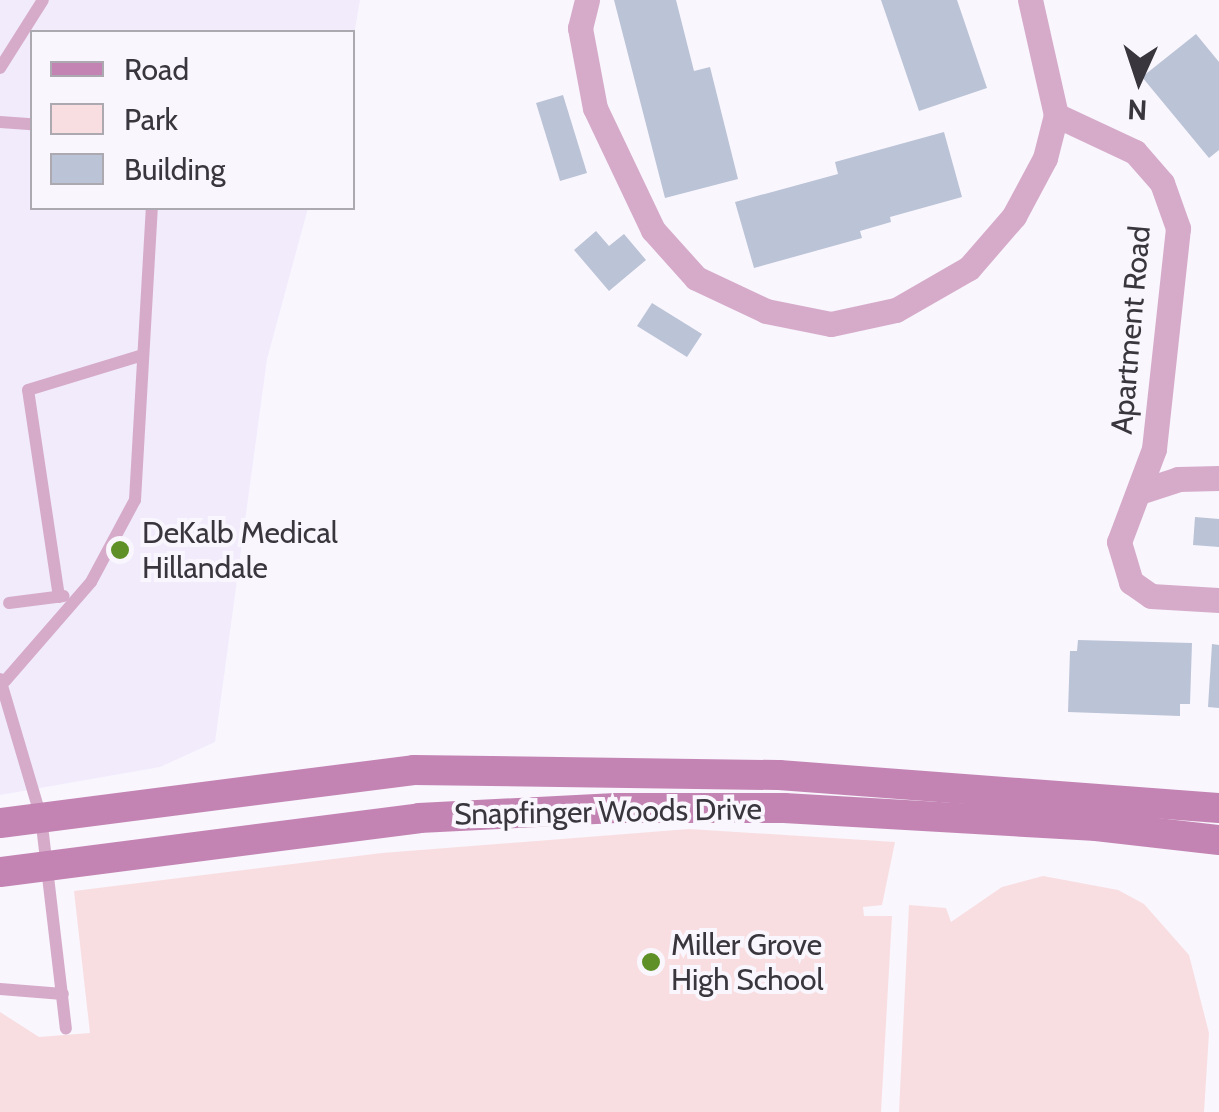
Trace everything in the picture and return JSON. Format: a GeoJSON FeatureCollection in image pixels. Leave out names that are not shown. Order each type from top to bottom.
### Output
{"type":"FeatureCollection","features":[{"type":"Feature","properties":{"kind":"main road","name":"Snapfinger Woods Drive"},"geometry":{"type":"LineString","coordinates":[[0,823],[414,770],[588,768],[1219,808]]}},
{"type":"Feature","properties":{"kind":"main road","name":"Snapfinger Woods Drive"},"geometry":{"type":"LineString","coordinates":[[0,872],[419,818],[616,808],[804,809],[1096,826],[1219,840]]}},
{"type":"Feature","properties":{"kind":"street"},"geometry":{"type":"LineString","coordinates":[[587,0],[580,28],[595,108],[653,230],[696,278],[766,311],[830,324],[896,310],[970,268],[1014,216],[1046,158],[1056,115],[1030,0]]}},
{"type":"Feature","properties":{"kind":"street","name":"Apartment Road"},"geometry":{"type":"LineString","coordinates":[[1056,115],[1135,152],[1162,183],[1178,228],[1154,449],[1142,492],[1119,542],[1131,582],[1151,596],[1219,600]]}},
{"type":"Feature","properties":{"kind":"street"},"geometry":{"type":"LineString","coordinates":[[1142,492],[1178,479],[1219,478]]}},
{"type":"Feature","properties":{"kind":"lane"},"geometry":{"type":"LineString","coordinates":[[0,68],[25,41],[43,0]]}},
{"type":"Feature","properties":{"kind":"lane"},"geometry":{"type":"LineString","coordinates":[[0,122],[30,124]]}},
{"type":"Feature","properties":{"kind":"lane"},"geometry":{"type":"LineString","coordinates":[[66,1029],[42,817],[2,680],[81,594],[121,536],[135,500],[152,210]]}},
{"type":"Feature","properties":{"kind":"lane"},"geometry":{"type":"LineString","coordinates":[[59,596],[28,390],[144,354]]}},
{"type":"Feature","properties":{"kind":"lane"},"geometry":{"type":"LineString","coordinates":[[9,604],[81,594]]}},
{"type":"Feature","properties":{"kind":"lane"},"geometry":{"type":"LineString","coordinates":[[0,988],[62,994]]}},
{"type":"Feature","properties":{"kind":"shaded area","name":"DeKalb Medical Hillandale"},"geometry":{"type":"Polygon","coordinates":[[[0,0],[360,0],[355,30],[30,30],[30,210],[307,210],[267,359],[215,742],[160,767],[0,795],[0,0]]]}},
{"type":"Feature","properties":{"kind":"green space","name":"Miller Grove High School"},"geometry":{"type":"Polygon","coordinates":[[[689,829],[895,842],[882,905],[863,907],[864,916],[892,916],[881,1112],[0,1112],[0,1012],[39,1037],[90,1033],[74,891],[382,853],[689,829]]]}},
{"type":"Feature","properties":{"kind":"green space"},"geometry":{"type":"Polygon","coordinates":[[[1043,876],[1118,890],[1144,904],[1189,955],[1209,1033],[1204,1112],[899,1112],[909,905],[946,908],[951,922],[1002,887],[1043,876]]]}},
{"type":"Feature","properties":{"kind":"building"},"geometry":{"type":"Polygon","coordinates":[[[614,0],[676,0],[694,71],[710,67],[738,179],[665,198],[614,0]]]}},
{"type":"Feature","properties":{"kind":"building"},"geometry":{"type":"Polygon","coordinates":[[[881,0],[957,0],[987,88],[919,111],[881,0]]]}},
{"type":"Feature","properties":{"kind":"building"},"geometry":{"type":"Polygon","coordinates":[[[1196,34],[1219,62],[1219,150],[1209,158],[1142,77],[1196,34]]]}},
{"type":"Feature","properties":{"kind":"building"},"geometry":{"type":"Polygon","coordinates":[[[563,95],[587,173],[560,181],[536,103],[563,95]]]}},
{"type":"Feature","properties":{"kind":"building"},"geometry":{"type":"Polygon","coordinates":[[[944,132],[962,197],[890,217],[891,222],[860,231],[862,238],[754,268],[735,202],[838,174],[835,162],[944,132]]]}},
{"type":"Feature","properties":{"kind":"building"},"geometry":{"type":"Polygon","coordinates":[[[596,231],[609,246],[624,234],[646,260],[609,291],[574,250],[596,231]]]}},
{"type":"Feature","properties":{"kind":"building"},"geometry":{"type":"Polygon","coordinates":[[[652,303],[702,334],[687,357],[637,326],[652,303]]]}},
{"type":"Feature","properties":{"kind":"building"},"geometry":{"type":"Polygon","coordinates":[[[1195,517],[1219,519],[1219,547],[1193,545],[1195,517]]]}},
{"type":"Feature","properties":{"kind":"building"},"geometry":{"type":"Polygon","coordinates":[[[1078,640],[1192,643],[1190,704],[1180,704],[1180,716],[1068,712],[1070,651],[1077,651],[1078,640]]]}},
{"type":"Feature","properties":{"kind":"building"},"geometry":{"type":"Polygon","coordinates":[[[1212,644],[1219,645],[1219,708],[1208,707],[1212,644]]]}},
{"type":"Feature","properties":{"kind":"place","name":"DeKalb Medical Hillandale"},"geometry":{"type":"Point","coordinates":[120,550]}},
{"type":"Feature","properties":{"kind":"place","name":"Miller Grove High School"},"geometry":{"type":"Point","coordinates":[651,962]}}]}
